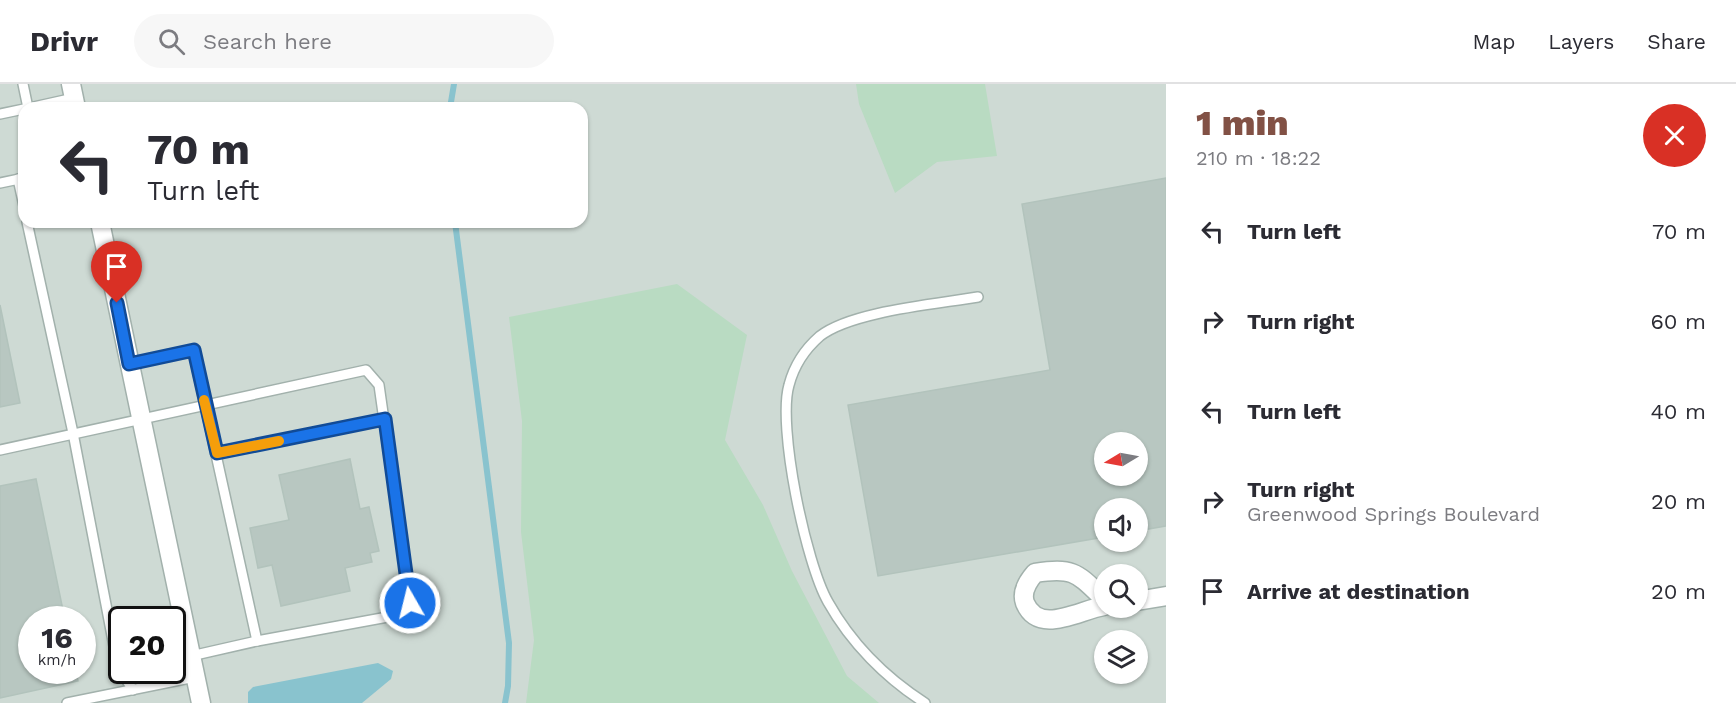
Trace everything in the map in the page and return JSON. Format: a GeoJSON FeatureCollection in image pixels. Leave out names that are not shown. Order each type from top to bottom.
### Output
{"type":"FeatureCollection","features":[{"type":"Feature","properties":{"kind":"street"},"geometry":{"type":"LineString","coordinates":[[101,228],[201,703]]}},
{"type":"Feature","properties":{"kind":"street"},"geometry":{"type":"LineString","coordinates":[[1094,589],[1080,575],[1066,570],[1035,573],[1027,583],[1024,599],[1031,614],[1043,620],[1065,618],[1094,609]]}},
{"type":"Feature","properties":{"kind":"street"},"geometry":{"type":"LineString","coordinates":[[1148,599],[1166,596]]}},
{"type":"Feature","properties":{"kind":"lane"},"geometry":{"type":"LineString","coordinates":[[23,84],[26,102]]}},
{"type":"Feature","properties":{"kind":"lane"},"geometry":{"type":"LineString","coordinates":[[53,102],[74,97]]}},
{"type":"Feature","properties":{"kind":"lane"},"geometry":{"type":"LineString","coordinates":[[0,114],[18,110]]}},
{"type":"Feature","properties":{"kind":"lane"},"geometry":{"type":"LineString","coordinates":[[0,183],[18,180]]}},
{"type":"Feature","properties":{"kind":"lane"},"geometry":{"type":"LineString","coordinates":[[28,228],[73,433],[118,667],[133,690]]}},
{"type":"Feature","properties":{"kind":"lane"},"geometry":{"type":"LineString","coordinates":[[925,703],[893,680],[843,627],[815,575],[795,485],[784,420],[788,387],[797,363],[822,334],[855,320],[886,312],[978,297]]}},
{"type":"Feature","properties":{"kind":"lane"},"geometry":{"type":"LineString","coordinates":[[129,364],[194,350],[257,641]]}},
{"type":"Feature","properties":{"kind":"lane"},"geometry":{"type":"LineString","coordinates":[[0,450],[366,370],[379,385],[410,603],[393,616],[257,641],[191,656]]}},
{"type":"Feature","properties":{"kind":"lane"},"geometry":{"type":"LineString","coordinates":[[217,453],[385,419]]}},
{"type":"Feature","properties":{"kind":"lane"},"geometry":{"type":"LineString","coordinates":[[67,703],[195,677]]}},
{"type":"Feature","properties":{"kind":"shaded area"},"geometry":{"type":"Polygon","coordinates":[[[0,84],[1166,84],[1166,703],[0,703],[0,84]]]}},
{"type":"Feature","properties":{"kind":"green space"},"geometry":{"type":"Polygon","coordinates":[[[856,84],[985,84],[997,156],[937,162],[895,193],[859,104],[856,84]]]}},
{"type":"Feature","properties":{"kind":"green space"},"geometry":{"type":"Polygon","coordinates":[[[677,284],[747,335],[725,440],[763,505],[792,571],[847,676],[879,703],[526,703],[534,640],[521,532],[522,421],[509,317],[677,284]]]}},
{"type":"Feature","properties":{"kind":"water"},"geometry":{"type":"Polygon","coordinates":[[[378,663],[393,671],[391,679],[362,703],[248,703],[248,692],[253,687],[378,663]]]}},
{"type":"Feature","properties":{"kind":"building"},"geometry":{"type":"Polygon","coordinates":[[[1166,178],[1166,526],[1148,529],[1148,498],[1094,498],[1094,539],[878,576],[848,405],[1050,370],[1022,204],[1166,178]]]}},
{"type":"Feature","properties":{"kind":"building"},"geometry":{"type":"Polygon","coordinates":[[[0,305],[20,403],[0,407],[0,305]]]}},
{"type":"Feature","properties":{"kind":"building"},"geometry":{"type":"Polygon","coordinates":[[[350,459],[360,509],[369,507],[379,551],[370,553],[372,562],[345,568],[350,591],[281,606],[272,565],[258,568],[250,528],[289,520],[279,475],[350,459]]]}},
{"type":"Feature","properties":{"kind":"building"},"geometry":{"type":"Polygon","coordinates":[[[36,479],[62,606],[18,606],[18,684],[64,684],[0,698],[0,486],[36,479]]]}},
{"type":"Feature","properties":{"kind":"waterway"},"geometry":{"type":"LineString","coordinates":[[451,102],[454,84]]}},
{"type":"Feature","properties":{"kind":"waterway"},"geometry":{"type":"LineString","coordinates":[[456,228],[509,643],[508,686],[505,703]]}},
{"type":"Feature","properties":{"kind":"slow traffic"},"geometry":{"type":"LineString","coordinates":[[204,400],[217,453],[279,441]]}},
{"type":"Feature","properties":{"kind":"route"},"geometry":{"type":"LineString","coordinates":[[117,303],[129,364],[194,350],[217,453],[385,419],[410,603]]}}]}
